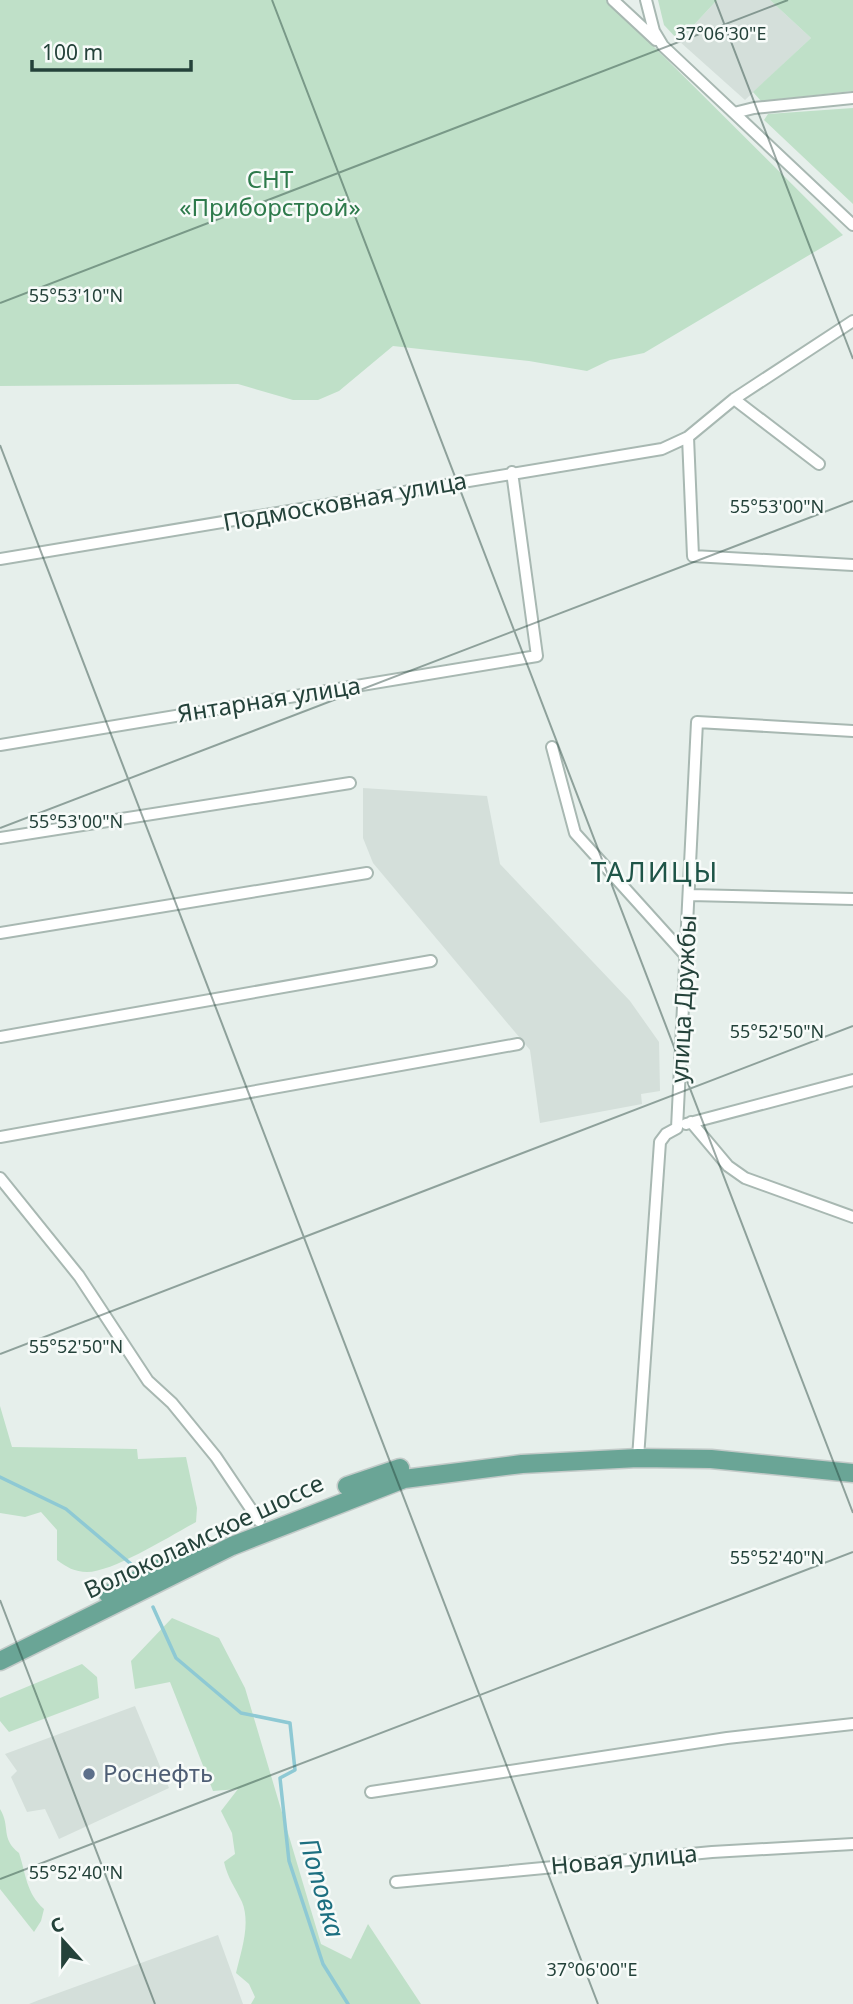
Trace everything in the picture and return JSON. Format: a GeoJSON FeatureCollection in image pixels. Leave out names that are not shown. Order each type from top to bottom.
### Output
{"type":"FeatureCollection","features":[{"type":"Feature","properties":{"kind":"main road","name":"Волоколамское шоссе"},"geometry":{"type":"LineString","coordinates":[[0,1661],[232,1546],[381,1486],[430,1474],[710,1447],[853,1461]]}},
{"type":"Feature","properties":{"kind":"main road","name":"Волоколамское шоссе"},"geometry":{"type":"LineString","coordinates":[[0,1648],[259,1521],[400,1468],[522,1452],[638,1452],[853,1473]]}},
{"type":"Feature","properties":{"kind":"street"},"geometry":{"type":"LineString","coordinates":[[614,0],[853,225]]}},
{"type":"Feature","properties":{"kind":"street"},"geometry":{"type":"LineString","coordinates":[[646,0],[654,31],[663,47]]}},
{"type":"Feature","properties":{"kind":"street"},"geometry":{"type":"LineString","coordinates":[[734,113],[754,108],[853,98]]}},
{"type":"Feature","properties":{"kind":"street","name":"Подмосковная улица"},"geometry":{"type":"LineString","coordinates":[[0,559],[320,508],[512,472],[662,449],[688,437],[734,399],[853,321]]}},
{"type":"Feature","properties":{"kind":"street"},"geometry":{"type":"LineString","coordinates":[[734,399],[819,464]]}},
{"type":"Feature","properties":{"kind":"street"},"geometry":{"type":"LineString","coordinates":[[688,437],[693,556],[853,565]]}},
{"type":"Feature","properties":{"kind":"street","name":"Янтарная улица"},"geometry":{"type":"LineString","coordinates":[[0,745],[537,656],[512,472]]}},
{"type":"Feature","properties":{"kind":"street","name":"улица Дружбы"},"geometry":{"type":"LineString","coordinates":[[677,1128],[697,722],[853,731]]}},
{"type":"Feature","properties":{"kind":"street"},"geometry":{"type":"LineString","coordinates":[[552,747],[575,832],[686,956]]}},
{"type":"Feature","properties":{"kind":"street"},"geometry":{"type":"LineString","coordinates":[[0,838],[350,783]]}},
{"type":"Feature","properties":{"kind":"street"},"geometry":{"type":"LineString","coordinates":[[0,933],[367,873]]}},
{"type":"Feature","properties":{"kind":"street"},"geometry":{"type":"LineString","coordinates":[[690,895],[853,899]]}},
{"type":"Feature","properties":{"kind":"street"},"geometry":{"type":"LineString","coordinates":[[0,1037],[431,961]]}},
{"type":"Feature","properties":{"kind":"street"},"geometry":{"type":"LineString","coordinates":[[0,1137],[518,1044]]}},
{"type":"Feature","properties":{"kind":"street"},"geometry":{"type":"LineString","coordinates":[[638,1452],[660,1142],[666,1134],[691,1122],[853,1080]]}},
{"type":"Feature","properties":{"kind":"street"},"geometry":{"type":"LineString","coordinates":[[691,1122],[728,1166],[745,1178],[853,1217]]}},
{"type":"Feature","properties":{"kind":"street"},"geometry":{"type":"LineString","coordinates":[[0,1178],[79,1276],[148,1381],[172,1403],[216,1457],[259,1521]]}},
{"type":"Feature","properties":{"kind":"street"},"geometry":{"type":"LineString","coordinates":[[371,1791],[727,1738],[853,1724]]}},
{"type":"Feature","properties":{"kind":"street","name":"Новая улица"},"geometry":{"type":"LineString","coordinates":[[396,1882],[712,1852],[853,1844]]}},
{"type":"Feature","properties":{"kind":"shaded area"},"geometry":{"type":"Polygon","coordinates":[[[717,0],[770,0],[811,38],[745,100],[679,41],[717,0]]]}},
{"type":"Feature","properties":{"kind":"shaded area"},"geometry":{"type":"Polygon","coordinates":[[[363,788],[487,796],[500,864],[630,1001],[659,1042],[660,1091],[641,1094],[642,1104],[540,1123],[530,1050],[373,863],[363,838],[363,788]]]}},
{"type":"Feature","properties":{"kind":"shaded area","name":"Роснефть"},"geometry":{"type":"Polygon","coordinates":[[[135,1706],[169,1788],[59,1839],[45,1809],[27,1812],[11,1777],[17,1771],[5,1754],[135,1706]]]}},
{"type":"Feature","properties":{"kind":"shaded area"},"geometry":{"type":"Polygon","coordinates":[[[218,1935],[243,2004],[29,2004],[39,2000],[218,1935]]]}},
{"type":"Feature","properties":{"kind":"green space","name":"СНТ «Приборстрой»"},"geometry":{"type":"Polygon","coordinates":[[[0,0],[612,0],[610,3],[843,235],[644,353],[610,360],[587,371],[529,361],[393,346],[339,391],[318,400],[293,400],[238,384],[0,386],[0,0]]]}},
{"type":"Feature","properties":{"kind":"green space"},"geometry":{"type":"Polygon","coordinates":[[[658,0],[717,0],[679,41],[664,25],[658,0]]]}},
{"type":"Feature","properties":{"kind":"green space"},"geometry":{"type":"Polygon","coordinates":[[[770,0],[853,0],[853,91],[761,101],[753,92],[811,38],[770,0]]]}},
{"type":"Feature","properties":{"kind":"green space"},"geometry":{"type":"Polygon","coordinates":[[[853,108],[853,204],[764,120],[768,114],[853,108]]]}},
{"type":"Feature","properties":{"kind":"green space"},"geometry":{"type":"Polygon","coordinates":[[[0,1406],[12,1447],[137,1449],[138,1459],[186,1457],[197,1508],[196,1522],[111,1566],[87,1572],[64,1565],[57,1560],[57,1530],[41,1512],[25,1517],[0,1513],[0,1406]]]}},
{"type":"Feature","properties":{"kind":"green space"},"geometry":{"type":"Polygon","coordinates":[[[172,1618],[219,1638],[245,1688],[321,1944],[351,1959],[368,1924],[421,2004],[251,2004],[255,1997],[249,1984],[236,1973],[244,1938],[245,1910],[224,1862],[235,1854],[232,1833],[221,1811],[238,1789],[213,1791],[170,1682],[135,1689],[131,1661],[172,1618]]]}},
{"type":"Feature","properties":{"kind":"green space"},"geometry":{"type":"Polygon","coordinates":[[[82,1664],[97,1677],[99,1698],[9,1732],[0,1721],[0,1698],[82,1664]]]}},
{"type":"Feature","properties":{"kind":"green space"},"geometry":{"type":"Polygon","coordinates":[[[0,1809],[10,1842],[19,1853],[30,1890],[44,1909],[34,1932],[0,1889],[0,1809]]]}},
{"type":"Feature","properties":{"kind":"waterway","name":"Поповка"},"geometry":{"type":"LineString","coordinates":[[0,1477],[66,1509],[131,1564]]}},
{"type":"Feature","properties":{"kind":"waterway","name":"Поповка"},"geometry":{"type":"LineString","coordinates":[[153,1607],[176,1658],[241,1713],[290,1723],[295,1770],[280,1778],[289,1861],[323,1964],[348,2004]]}},
{"type":"Feature","properties":{"kind":"place","name":"Роснефть"},"geometry":{"type":"Point","coordinates":[89,1774]}},
{"type":"Feature","properties":{"kind":"district","name":"ТАЛИЦЫ"},"geometry":{"type":"Point","coordinates":[655,872]}}]}
